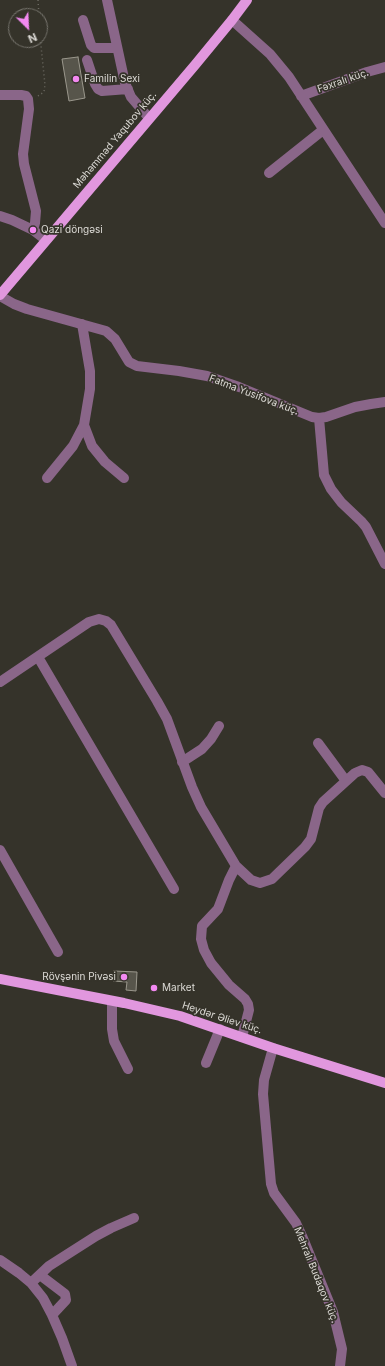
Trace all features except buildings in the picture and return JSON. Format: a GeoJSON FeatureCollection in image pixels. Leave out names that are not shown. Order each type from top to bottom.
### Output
{"type":"FeatureCollection","features":[{"type":"Feature","properties":{"kind":"main road","name":"Məhəmməd Yaqubov küç."},"geometry":{"type":"LineString","coordinates":[[0,295],[232,20],[247,0]]}},
{"type":"Feature","properties":{"kind":"main road","name":"Heydər Əliev küç."},"geometry":{"type":"LineString","coordinates":[[0,979],[180,1016],[273,1048],[385,1083]]}},
{"type":"Feature","properties":{"kind":"street"},"geometry":{"type":"LineString","coordinates":[[107,0],[125,83],[131,97],[149,118]]}},
{"type":"Feature","properties":{"kind":"street"},"geometry":{"type":"LineString","coordinates":[[83,20],[91,45],[94,48],[118,48]]}},
{"type":"Feature","properties":{"kind":"street"},"geometry":{"type":"LineString","coordinates":[[232,20],[270,54],[289,77],[385,223]]}},
{"type":"Feature","properties":{"kind":"street"},"geometry":{"type":"LineString","coordinates":[[87,60],[98,89],[102,91],[128,89]]}},
{"type":"Feature","properties":{"kind":"street","name":"Fəxralı küç."},"geometry":{"type":"LineString","coordinates":[[301,96],[385,67]]}},
{"type":"Feature","properties":{"kind":"street"},"geometry":{"type":"LineString","coordinates":[[0,95],[21,95],[26,96],[28,99],[29,109],[23,154],[24,164],[36,211],[33,230]]}},
{"type":"Feature","properties":{"kind":"street"},"geometry":{"type":"LineString","coordinates":[[269,173],[324,130]]}},
{"type":"Feature","properties":{"kind":"street"},"geometry":{"type":"LineString","coordinates":[[0,216],[33,230],[46,240]]}},
{"type":"Feature","properties":{"kind":"street","name":"Fatma Yusifova küç."},"geometry":{"type":"LineString","coordinates":[[0,295],[14,304],[27,309],[106,331],[115,339],[129,362],[137,366],[207,376],[239,387],[312,417],[319,418]]}},
{"type":"Feature","properties":{"kind":"street"},"geometry":{"type":"LineString","coordinates":[[47,478],[73,446],[84,425],[90,389],[90,371],[82,324]]}},
{"type":"Feature","properties":{"kind":"street"},"geometry":{"type":"LineString","coordinates":[[385,402],[355,407],[319,418],[324,475],[331,489],[341,502],[361,521],[366,528],[385,564]]}},
{"type":"Feature","properties":{"kind":"street"},"geometry":{"type":"LineString","coordinates":[[84,425],[92,446],[105,462],[124,478]]}},
{"type":"Feature","properties":{"kind":"street"},"geometry":{"type":"LineString","coordinates":[[0,682],[89,622],[99,619],[106,621],[111,625],[158,701],[201,807],[236,866],[251,880],[260,883],[272,879],[305,847],[311,839],[319,808],[323,802],[355,773],[362,770],[368,772],[385,793]]}},
{"type":"Feature","properties":{"kind":"street"},"geometry":{"type":"LineString","coordinates":[[38,657],[174,889]]}},
{"type":"Feature","properties":{"kind":"street"},"geometry":{"type":"LineString","coordinates":[[182,762],[202,749],[211,739],[219,726]]}},
{"type":"Feature","properties":{"kind":"street"},"geometry":{"type":"LineString","coordinates":[[318,743],[346,781]]}},
{"type":"Feature","properties":{"kind":"street"},"geometry":{"type":"LineString","coordinates":[[0,850],[58,952]]}},
{"type":"Feature","properties":{"kind":"street"},"geometry":{"type":"LineString","coordinates":[[236,866],[218,909],[202,926],[201,939],[204,950],[211,964],[248,1004],[249,1010],[242,1037]]}},
{"type":"Feature","properties":{"kind":"street"},"geometry":{"type":"LineString","coordinates":[[112,1001],[112,1030],[114,1041],[128,1069]]}},
{"type":"Feature","properties":{"kind":"street"},"geometry":{"type":"LineString","coordinates":[[206,1063],[220,1029]]}},
{"type":"Feature","properties":{"kind":"street","name":"Mehralı Budaqov küç."},"geometry":{"type":"LineString","coordinates":[[273,1048],[264,1080],[263,1094],[271,1184],[274,1193],[296,1223],[333,1312],[342,1349],[340,1366]]}},
{"type":"Feature","properties":{"kind":"street"},"geometry":{"type":"LineString","coordinates":[[31,1284],[49,1266],[110,1228],[134,1218]]}},
{"type":"Feature","properties":{"kind":"street"},"geometry":{"type":"LineString","coordinates":[[0,1261],[19,1273],[31,1284],[42,1298],[52,1315],[72,1366]]}},
{"type":"Feature","properties":{"kind":"street"},"geometry":{"type":"LineString","coordinates":[[40,1275],[65,1294],[66,1300],[52,1315]]}},
{"type":"Feature","properties":{"kind":"path"},"geometry":{"type":"LineString","coordinates":[[28,99],[44,92],[45,85],[41,48]]}},
{"type":"Feature","properties":{"kind":"place","name":"Familin Sexi"},"geometry":{"type":"Point","coordinates":[76,79]}},
{"type":"Feature","properties":{"kind":"place","name":"Qazi döngəsi"},"geometry":{"type":"Point","coordinates":[33,230]}},
{"type":"Feature","properties":{"kind":"place","name":"Rövşənin Pivəsi"},"geometry":{"type":"Point","coordinates":[124,977]}},
{"type":"Feature","properties":{"kind":"place","name":"Market"},"geometry":{"type":"Point","coordinates":[154,988]}}]}
